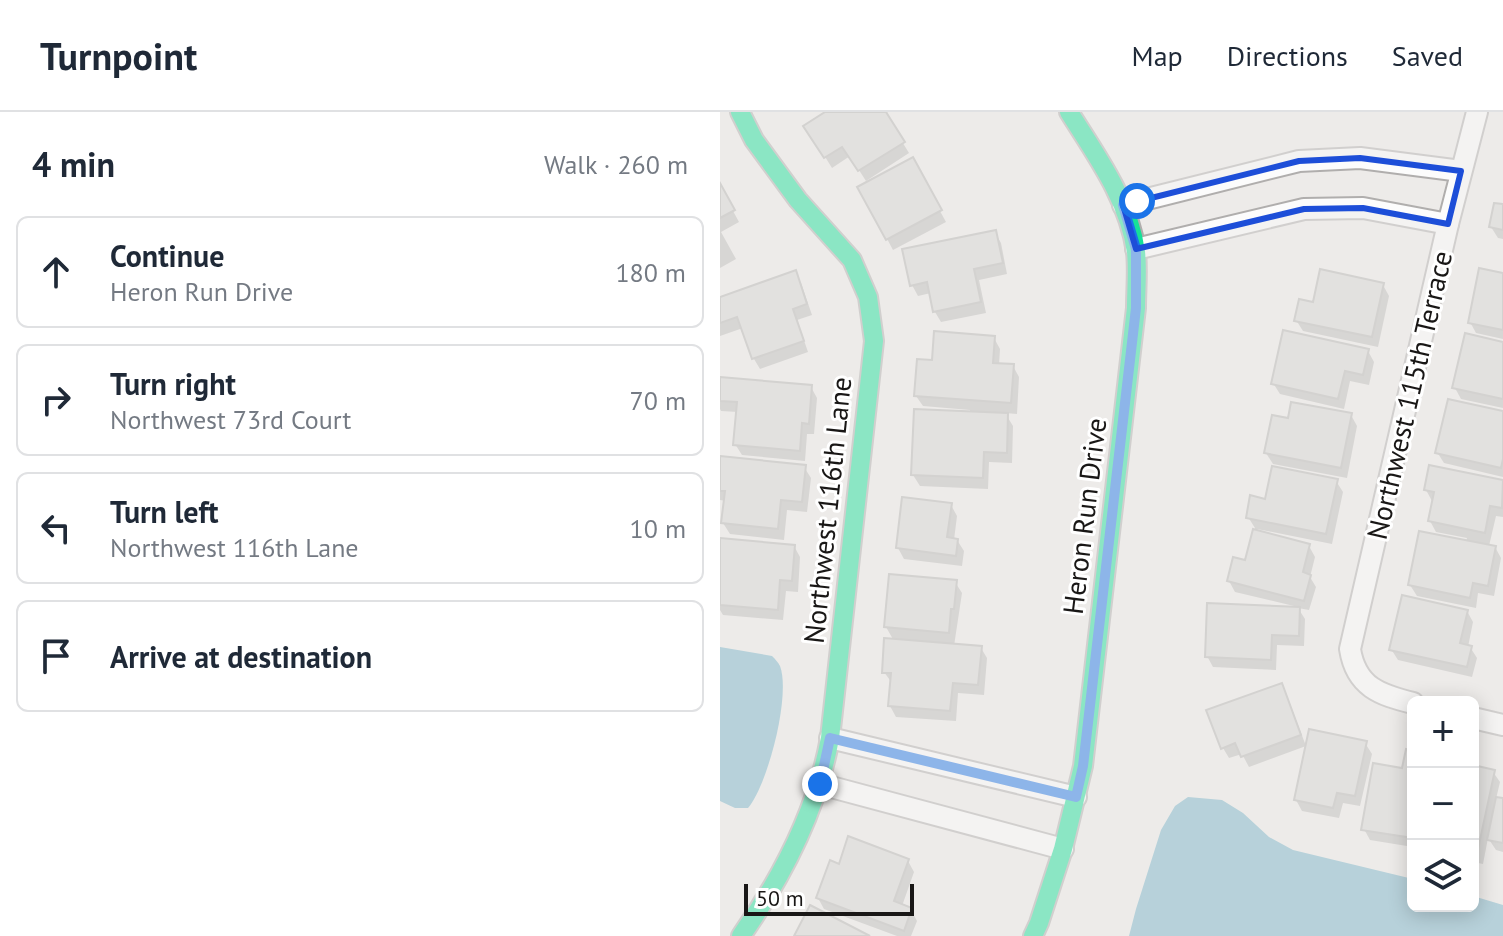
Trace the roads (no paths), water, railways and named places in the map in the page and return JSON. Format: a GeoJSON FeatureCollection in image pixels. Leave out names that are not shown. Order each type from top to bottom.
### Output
{"type":"FeatureCollection","features":[{"type":"Feature","properties":{"kind":"street","name":"Northwest 116th Lane"},"geometry":{"type":"LineString","coordinates":[[740,112],[754,140],[798,200],[852,260],[868,297],[874,341],[830,738],[820,784],[791,850],[758,913],[741,936]]}},
{"type":"Feature","properties":{"kind":"street","name":"Heron Run Drive"},"geometry":{"type":"LineString","coordinates":[[1033,936],[1063,849],[1083,766],[1136,308],[1136,249],[1123,205],[1069,112]]}},
{"type":"Feature","properties":{"kind":"street","name":"Northwest 115th Terrace"},"geometry":{"type":"LineString","coordinates":[[1407,701],[1379,693],[1360,677],[1350,649],[1448,224],[1477,112]]}},
{"type":"Feature","properties":{"kind":"street"},"geometry":{"type":"LineString","coordinates":[[1123,205],[1299,161],[1360,158],[1461,171]]}},
{"type":"Feature","properties":{"kind":"street"},"geometry":{"type":"LineString","coordinates":[[1136,249],[1304,209],[1363,208],[1448,224]]}},
{"type":"Feature","properties":{"kind":"street"},"geometry":{"type":"LineString","coordinates":[[1479,719],[1503,725]]}},
{"type":"Feature","properties":{"kind":"street"},"geometry":{"type":"LineString","coordinates":[[830,738],[1076,797]]}},
{"type":"Feature","properties":{"kind":"street"},"geometry":{"type":"LineString","coordinates":[[820,784],[1063,849]]}},
{"type":"Feature","properties":{"kind":"water"},"geometry":{"type":"Polygon","coordinates":[[[720,647],[772,656],[780,666],[783,679],[776,739],[763,780],[748,808],[735,808],[720,801],[720,647]]]}},
{"type":"Feature","properties":{"kind":"water"},"geometry":{"type":"Polygon","coordinates":[[[1188,797],[1222,800],[1243,813],[1269,837],[1293,850],[1407,878],[1407,912],[1479,912],[1479,898],[1503,905],[1503,936],[1129,936],[1161,830],[1175,806],[1188,797]]]}}]}
